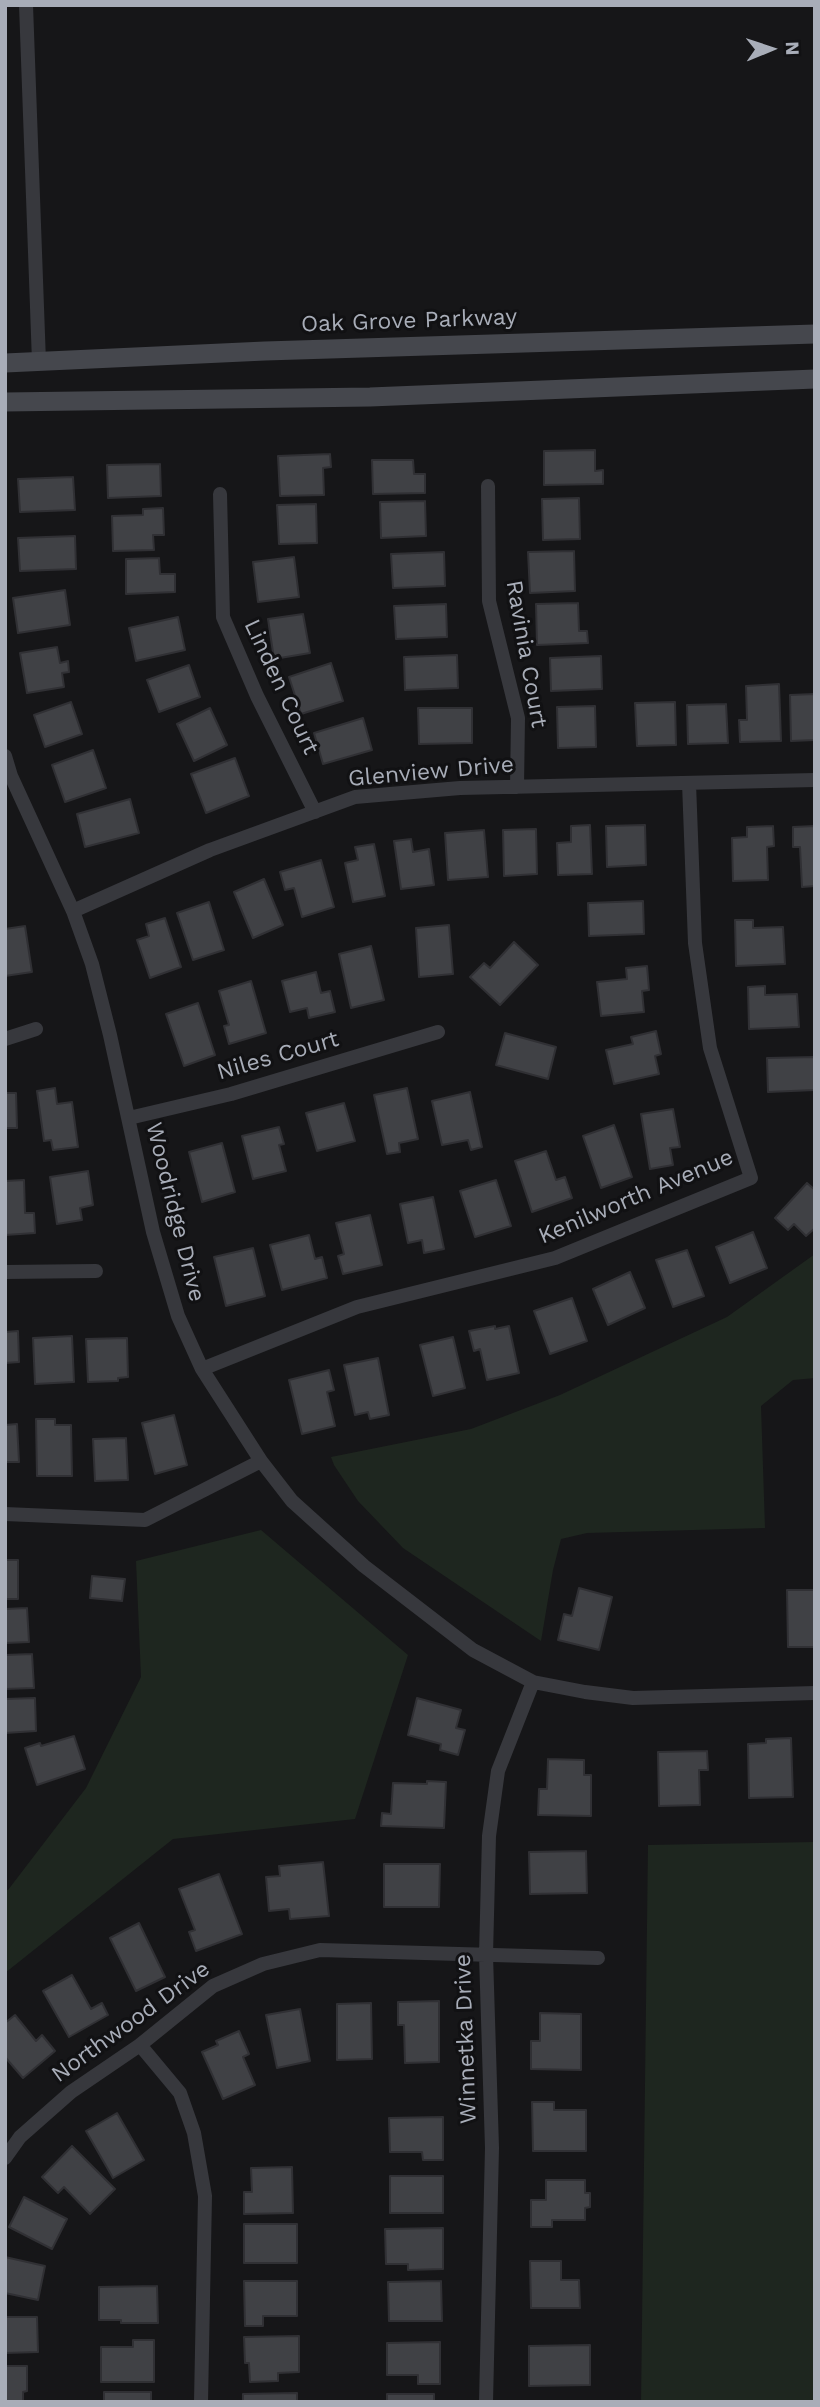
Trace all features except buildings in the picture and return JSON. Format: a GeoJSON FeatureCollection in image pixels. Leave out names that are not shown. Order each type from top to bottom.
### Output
{"type":"FeatureCollection","features":[{"type":"Feature","properties":{"kind":"main road","name":"Oak Grove Parkway"},"geometry":{"type":"LineString","coordinates":[[5,363],[278,350],[708,335],[815,334]]}},
{"type":"Feature","properties":{"kind":"main road"},"geometry":{"type":"LineString","coordinates":[[5,402],[370,397],[815,379]]}},
{"type":"Feature","properties":{"kind":"street"},"geometry":{"type":"LineString","coordinates":[[26,5],[39,362]]}},
{"type":"Feature","properties":{"kind":"street","name":"Ravinia Court"},"geometry":{"type":"LineString","coordinates":[[488,486],[489,601],[518,718],[517,787]]}},
{"type":"Feature","properties":{"kind":"street","name":"Linden Court"},"geometry":{"type":"LineString","coordinates":[[220,494],[223,617],[257,696],[315,812]]}},
{"type":"Feature","properties":{"kind":"street","name":"Woodridge Drive"},"geometry":{"type":"LineString","coordinates":[[5,756],[8,777],[73,911],[92,964],[153,1232],[178,1316],[202,1368],[261,1461],[292,1501],[364,1566],[474,1650],[533,1682],[633,1698],[815,1693]]}},
{"type":"Feature","properties":{"kind":"street","name":"Glenview Drive"},"geometry":{"type":"LineString","coordinates":[[73,911],[210,850],[355,797],[460,788],[815,780]]}},
{"type":"Feature","properties":{"kind":"street","name":"Kenilworth Avenue"},"geometry":{"type":"LineString","coordinates":[[202,1368],[358,1307],[555,1258],[751,1178],[709,1048],[695,943],[689,783]]}},
{"type":"Feature","properties":{"kind":"street"},"geometry":{"type":"LineString","coordinates":[[5,1039],[36,1029]]}},
{"type":"Feature","properties":{"kind":"street","name":"Niles Court"},"geometry":{"type":"LineString","coordinates":[[129,1118],[231,1094],[438,1032]]}},
{"type":"Feature","properties":{"kind":"street"},"geometry":{"type":"LineString","coordinates":[[5,1272],[96,1272]]}},
{"type":"Feature","properties":{"kind":"street"},"geometry":{"type":"LineString","coordinates":[[5,1514],[145,1520],[261,1461]]}},
{"type":"Feature","properties":{"kind":"street","name":"Winnetka Drive"},"geometry":{"type":"LineString","coordinates":[[486,2402],[492,2148],[486,1955],[489,1836],[498,1772],[533,1682]]}},
{"type":"Feature","properties":{"kind":"street","name":"Northwood Drive"},"geometry":{"type":"LineString","coordinates":[[5,2158],[20,2137],[71,2092],[140,2045],[213,1986],[263,1965],[320,1950],[598,1958]]}},
{"type":"Feature","properties":{"kind":"street"},"geometry":{"type":"LineString","coordinates":[[140,2045],[180,2093],[194,2133],[205,2196],[201,2402]]}},
{"type":"Feature","properties":{"kind":"shaded area"},"geometry":{"type":"Polygon","coordinates":[[[815,1254],[815,1378],[793,1380],[761,1406],[765,1528],[587,1533],[561,1539],[541,1641],[403,1548],[358,1501],[334,1465],[331,1457],[471,1429],[560,1395],[727,1317],[815,1254]]]}},
{"type":"Feature","properties":{"kind":"shaded area"},"geometry":{"type":"Polygon","coordinates":[[[261,1530],[408,1655],[355,1819],[173,1839],[5,1973],[5,1890],[8,1890],[86,1788],[141,1677],[136,1561],[261,1530]]]}},
{"type":"Feature","properties":{"kind":"shaded area"},"geometry":{"type":"Polygon","coordinates":[[[815,1842],[815,2402],[641,2402],[648,1845],[815,1842]]]}}]}
